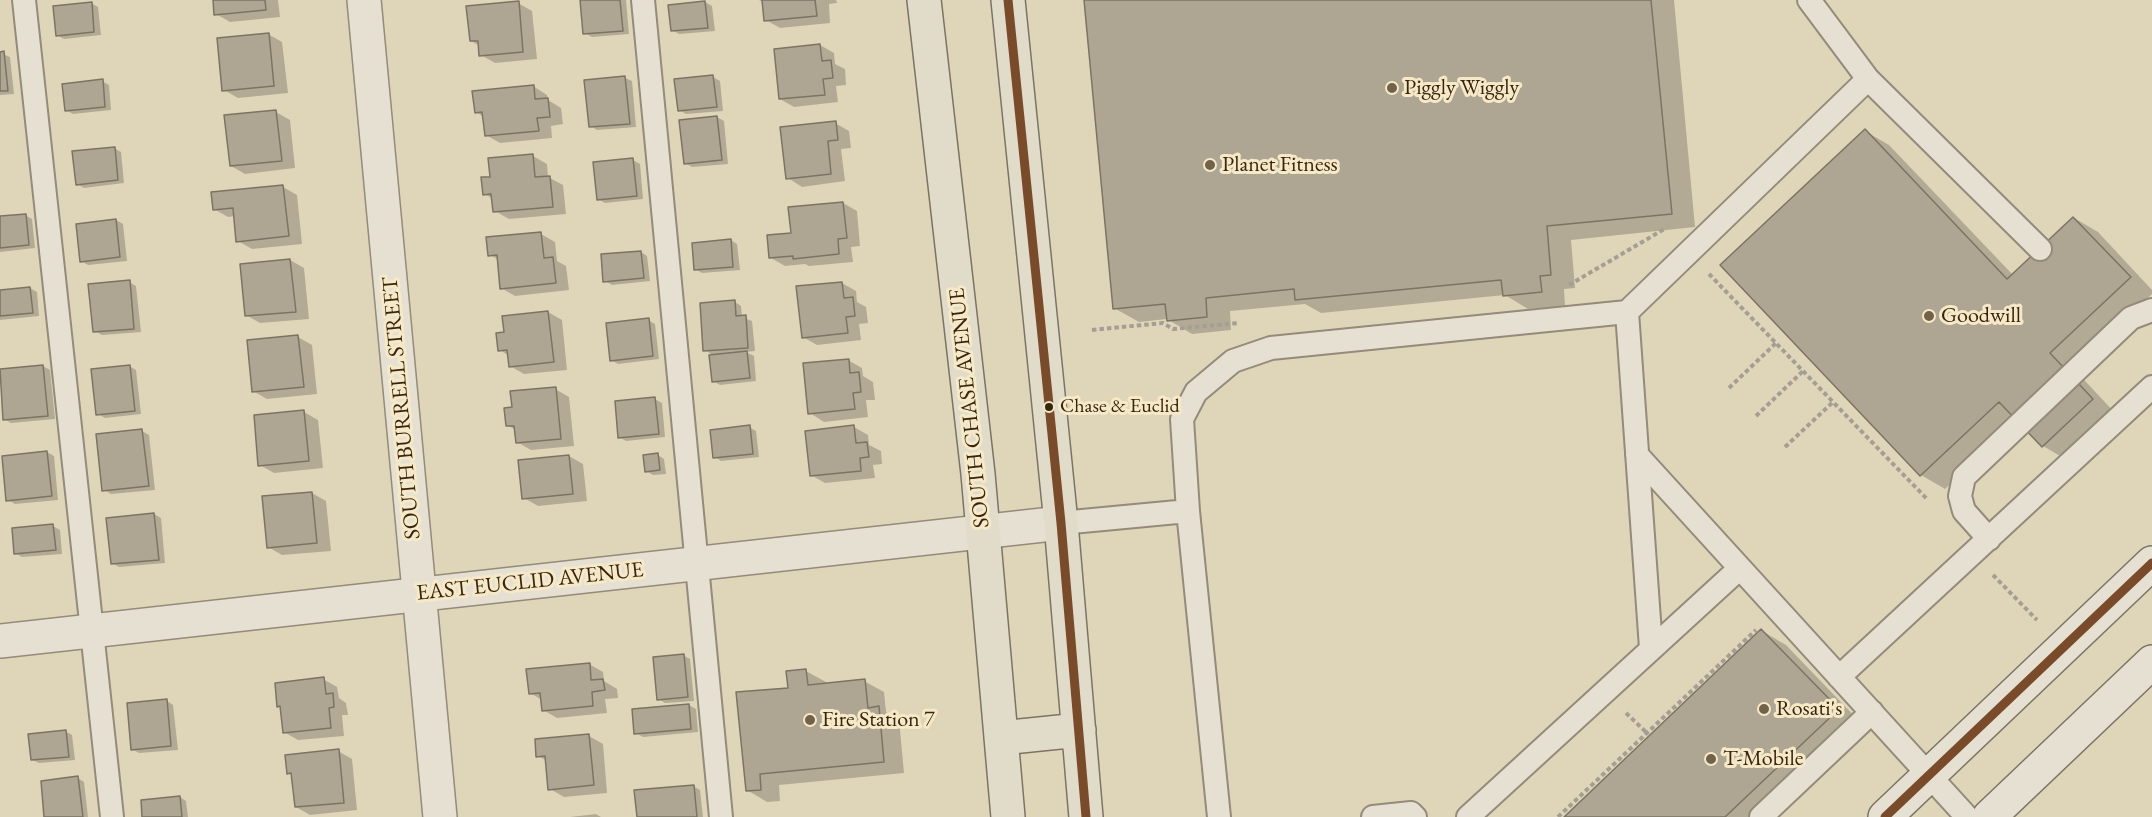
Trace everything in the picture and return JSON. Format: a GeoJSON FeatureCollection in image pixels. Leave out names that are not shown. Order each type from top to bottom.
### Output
{"type":"FeatureCollection","features":[{"type":"Feature","properties":{"kind":"main road","name":"SOUTH CHASE AVENUE"},"geometry":{"type":"LineString","coordinates":[[924,0],[984,532],[1008,817]]}},
{"type":"Feature","properties":{"kind":"main road"},"geometry":{"type":"LineString","coordinates":[[1008,0],[1061,523],[1086,817]]}},
{"type":"Feature","properties":{"kind":"main road"},"geometry":{"type":"LineString","coordinates":[[1001,738],[1079,730]]}},
{"type":"Feature","properties":{"kind":"street","name":"SOUTH BURRELL STREET"},"geometry":{"type":"LineString","coordinates":[[364,0],[440,817]]}},
{"type":"Feature","properties":{"kind":"street","name":"EAST EUCLID AVENUE"},"geometry":{"type":"LineString","coordinates":[[0,641],[1061,523]]}},
{"type":"Feature","properties":{"kind":"street"},"geometry":{"type":"LineString","coordinates":[[1885,817],[2152,563]]}},
{"type":"Feature","properties":{"kind":"street"},"geometry":{"type":"LineString","coordinates":[[1989,817],[2152,662]]}},
{"type":"Feature","properties":{"kind":"lane"},"geometry":{"type":"LineString","coordinates":[[24,0],[112,817]]}},
{"type":"Feature","properties":{"kind":"lane"},"geometry":{"type":"LineString","coordinates":[[643,0],[721,817]]}},
{"type":"Feature","properties":{"kind":"lane"},"geometry":{"type":"LineString","coordinates":[[1809,0],[1868,79],[2040,249]]}},
{"type":"Feature","properties":{"kind":"lane"},"geometry":{"type":"LineString","coordinates":[[1219,817],[1188,511],[1182,419],[1196,392],[1233,361],[1271,348],[1627,312],[1868,79]]}},
{"type":"Feature","properties":{"kind":"lane"},"geometry":{"type":"LineString","coordinates":[[1989,539],[1964,511],[1960,496],[1964,477],[2131,318],[2152,310]]}},
{"type":"Feature","properties":{"kind":"lane"},"geometry":{"type":"LineString","coordinates":[[1627,312],[1651,648]]}},
{"type":"Feature","properties":{"kind":"lane"},"geometry":{"type":"LineString","coordinates":[[1839,678],[2152,387]]}},
{"type":"Feature","properties":{"kind":"lane"},"geometry":{"type":"LineString","coordinates":[[1637,455],[1967,817]]}},
{"type":"Feature","properties":{"kind":"lane"},"geometry":{"type":"LineString","coordinates":[[1061,523],[1188,511]]}},
{"type":"Feature","properties":{"kind":"lane"},"geometry":{"type":"LineString","coordinates":[[1468,817],[1740,568]]}},
{"type":"Feature","properties":{"kind":"lane"},"geometry":{"type":"LineString","coordinates":[[1761,817],[1872,712]]}},
{"type":"Feature","properties":{"kind":"lane"},"geometry":{"type":"LineString","coordinates":[[1373,817],[1412,813],[1415,817]]}},
{"type":"Feature","properties":{"kind":"path"},"geometry":{"type":"LineString","coordinates":[[1706,271],[1931,503]]}},
{"type":"Feature","properties":{"kind":"path"},"geometry":{"type":"LineString","coordinates":[[1729,388],[1776,343]]}},
{"type":"Feature","properties":{"kind":"path"},"geometry":{"type":"LineString","coordinates":[[1756,416],[1803,371]]}},
{"type":"Feature","properties":{"kind":"path"},"geometry":{"type":"LineString","coordinates":[[1785,447],[1833,402]]}},
{"type":"Feature","properties":{"kind":"path"},"geometry":{"type":"LineString","coordinates":[[1988,570],[2037,620]]}},
{"type":"Feature","properties":{"kind":"path"},"geometry":{"type":"LineString","coordinates":[[1557,817],[1778,609]]}},
{"type":"Feature","properties":{"kind":"building"},"geometry":{"type":"Polygon","coordinates":[[[213,0],[265,0],[266,10],[214,15],[213,0]]]}},
{"type":"Feature","properties":{"kind":"building"},"geometry":{"type":"Polygon","coordinates":[[[580,0],[620,0],[623,31],[583,34],[580,0]]]}},
{"type":"Feature","properties":{"kind":"building"},"geometry":{"type":"Polygon","coordinates":[[[762,0],[815,0],[817,16],[764,21],[762,0]]]}},
{"type":"Feature","properties":{"kind":"building"},"geometry":{"type":"Polygon","coordinates":[[[1084,0],[1651,0],[1672,214],[1547,226],[1551,275],[1540,276],[1542,292],[1503,296],[1501,280],[1295,300],[1294,289],[1206,298],[1207,317],[1167,321],[1165,304],[1113,309],[1084,0]]]}},
{"type":"Feature","properties":{"kind":"building"},"geometry":{"type":"Polygon","coordinates":[[[519,1],[523,52],[479,56],[478,41],[470,41],[466,6],[519,1]]]}},
{"type":"Feature","properties":{"kind":"building"},"geometry":{"type":"Polygon","coordinates":[[[705,1],[708,28],[671,31],[668,5],[705,1]]]}},
{"type":"Feature","properties":{"kind":"building"},"geometry":{"type":"Polygon","coordinates":[[[92,2],[94,32],[56,36],[53,6],[92,2]]]}},
{"type":"Feature","properties":{"kind":"building"},"geometry":{"type":"Polygon","coordinates":[[[269,33],[274,86],[222,91],[217,38],[269,33]]]}},
{"type":"Feature","properties":{"kind":"building"},"geometry":{"type":"Polygon","coordinates":[[[820,44],[822,61],[831,60],[833,78],[823,79],[825,95],[779,99],[774,49],[820,44]]]}},
{"type":"Feature","properties":{"kind":"building"},"geometry":{"type":"Polygon","coordinates":[[[4,51],[8,91],[0,91],[0,52],[4,51]]]}},
{"type":"Feature","properties":{"kind":"building"},"geometry":{"type":"Polygon","coordinates":[[[713,75],[717,107],[678,111],[674,79],[713,75]]]}},
{"type":"Feature","properties":{"kind":"building"},"geometry":{"type":"Polygon","coordinates":[[[625,76],[630,124],[589,127],[584,80],[625,76]]]}},
{"type":"Feature","properties":{"kind":"building"},"geometry":{"type":"Polygon","coordinates":[[[103,79],[105,107],[65,111],[62,84],[103,79]]]}},
{"type":"Feature","properties":{"kind":"building"},"geometry":{"type":"Polygon","coordinates":[[[534,85],[535,99],[548,98],[550,117],[537,118],[539,131],[485,136],[482,112],[475,113],[472,91],[534,85]]]}},
{"type":"Feature","properties":{"kind":"building"},"geometry":{"type":"Polygon","coordinates":[[[276,110],[282,161],[230,166],[224,115],[276,110]]]}},
{"type":"Feature","properties":{"kind":"building"},"geometry":{"type":"Polygon","coordinates":[[[717,116],[722,160],[684,164],[679,120],[717,116]]]}},
{"type":"Feature","properties":{"kind":"building"},"geometry":{"type":"Polygon","coordinates":[[[836,121],[838,140],[828,141],[831,174],[786,179],[780,127],[836,121]]]}},
{"type":"Feature","properties":{"kind":"building","name":"Goodwill"},"geometry":{"type":"Polygon","coordinates":[[[1865,129],[2007,279],[2073,217],[2131,277],[2050,353],[2093,399],[2042,447],[1999,402],[1920,476],[1720,265],[1865,129]]]}},
{"type":"Feature","properties":{"kind":"building"},"geometry":{"type":"Polygon","coordinates":[[[115,147],[118,180],[76,185],[72,151],[115,147]]]}},
{"type":"Feature","properties":{"kind":"building"},"geometry":{"type":"Polygon","coordinates":[[[533,154],[535,177],[550,176],[553,207],[493,212],[491,194],[483,195],[481,177],[490,177],[488,158],[533,154]]]}},
{"type":"Feature","properties":{"kind":"building"},"geometry":{"type":"Polygon","coordinates":[[[633,158],[637,196],[597,200],[593,162],[633,158]]]}},
{"type":"Feature","properties":{"kind":"building"},"geometry":{"type":"Polygon","coordinates":[[[283,185],[289,236],[236,242],[233,208],[213,210],[211,192],[283,185]]]}},
{"type":"Feature","properties":{"kind":"building"},"geometry":{"type":"Polygon","coordinates":[[[843,202],[847,238],[838,239],[839,254],[793,259],[793,256],[769,258],[767,235],[791,233],[788,207],[843,202]]]}},
{"type":"Feature","properties":{"kind":"building"},"geometry":{"type":"Polygon","coordinates":[[[26,214],[29,245],[0,248],[0,216],[26,214]]]}},
{"type":"Feature","properties":{"kind":"building"},"geometry":{"type":"Polygon","coordinates":[[[116,219],[120,257],[80,262],[76,224],[116,219]]]}},
{"type":"Feature","properties":{"kind":"building"},"geometry":{"type":"Polygon","coordinates":[[[541,232],[544,258],[553,257],[556,283],[500,289],[497,255],[488,256],[486,237],[541,232]]]}},
{"type":"Feature","properties":{"kind":"building"},"geometry":{"type":"Polygon","coordinates":[[[731,239],[733,267],[694,270],[692,243],[731,239]]]}},
{"type":"Feature","properties":{"kind":"building"},"geometry":{"type":"Polygon","coordinates":[[[641,251],[644,278],[603,282],[601,254],[641,251]]]}},
{"type":"Feature","properties":{"kind":"building"},"geometry":{"type":"Polygon","coordinates":[[[290,259],[296,312],[245,316],[240,264],[290,259]]]}},
{"type":"Feature","properties":{"kind":"building"},"geometry":{"type":"Polygon","coordinates":[[[130,280],[134,329],[93,332],[88,284],[130,280]]]}},
{"type":"Feature","properties":{"kind":"building"},"geometry":{"type":"Polygon","coordinates":[[[842,282],[844,298],[853,297],[855,316],[846,317],[848,333],[802,338],[796,286],[842,282]]]}},
{"type":"Feature","properties":{"kind":"building"},"geometry":{"type":"Polygon","coordinates":[[[30,287],[33,313],[0,316],[0,290],[30,287]]]}},
{"type":"Feature","properties":{"kind":"building"},"geometry":{"type":"Polygon","coordinates":[[[735,300],[736,316],[746,315],[748,348],[703,351],[700,303],[735,300]]]}},
{"type":"Feature","properties":{"kind":"building"},"geometry":{"type":"Polygon","coordinates":[[[548,311],[554,362],[509,367],[507,350],[498,351],[496,333],[504,332],[502,316],[548,311]]]}},
{"type":"Feature","properties":{"kind":"building"},"geometry":{"type":"Polygon","coordinates":[[[649,318],[653,356],[610,361],[606,323],[649,318]]]}},
{"type":"Feature","properties":{"kind":"building"},"geometry":{"type":"Polygon","coordinates":[[[298,335],[304,387],[252,392],[247,340],[298,335]]]}},
{"type":"Feature","properties":{"kind":"building"},"geometry":{"type":"Polygon","coordinates":[[[747,351],[750,378],[712,382],[709,355],[747,351]]]}},
{"type":"Feature","properties":{"kind":"building"},"geometry":{"type":"Polygon","coordinates":[[[849,359],[850,373],[859,372],[861,392],[853,393],[855,409],[808,414],[803,363],[849,359]]]}},
{"type":"Feature","properties":{"kind":"building"},"geometry":{"type":"Polygon","coordinates":[[[43,365],[48,416],[3,420],[0,369],[43,365]]]}},
{"type":"Feature","properties":{"kind":"building"},"geometry":{"type":"Polygon","coordinates":[[[130,365],[135,411],[96,415],[91,369],[130,365]]]}},
{"type":"Feature","properties":{"kind":"building"},"geometry":{"type":"Polygon","coordinates":[[[556,387],[561,439],[516,443],[514,426],[506,426],[504,408],[512,407],[510,391],[556,387]]]}},
{"type":"Feature","properties":{"kind":"building"},"geometry":{"type":"Polygon","coordinates":[[[655,397],[659,434],[618,438],[615,401],[655,397]]]}},
{"type":"Feature","properties":{"kind":"building"},"geometry":{"type":"Polygon","coordinates":[[[304,410],[309,461],[258,466],[254,415],[304,410]]]}},
{"type":"Feature","properties":{"kind":"building"},"geometry":{"type":"Polygon","coordinates":[[[750,425],[753,454],[713,458],[710,430],[750,425]]]}},
{"type":"Feature","properties":{"kind":"building"},"geometry":{"type":"Polygon","coordinates":[[[854,425],[856,443],[867,442],[869,457],[860,458],[861,471],[810,476],[805,431],[854,425]]]}},
{"type":"Feature","properties":{"kind":"building"},"geometry":{"type":"Polygon","coordinates":[[[142,429],[149,486],[102,491],[96,434],[142,429]]]}},
{"type":"Feature","properties":{"kind":"building"},"geometry":{"type":"Polygon","coordinates":[[[47,451],[52,496],[6,501],[2,456],[47,451]]]}},
{"type":"Feature","properties":{"kind":"building"},"geometry":{"type":"Polygon","coordinates":[[[658,453],[660,470],[645,472],[643,455],[658,453]]]}},
{"type":"Feature","properties":{"kind":"building"},"geometry":{"type":"Polygon","coordinates":[[[569,455],[573,494],[522,499],[518,460],[569,455]]]}},
{"type":"Feature","properties":{"kind":"building"},"geometry":{"type":"Polygon","coordinates":[[[312,492],[317,543],[267,548],[262,496],[312,492]]]}},
{"type":"Feature","properties":{"kind":"building"},"geometry":{"type":"Polygon","coordinates":[[[154,513],[159,560],[111,564],[106,518],[154,513]]]}},
{"type":"Feature","properties":{"kind":"building"},"geometry":{"type":"Polygon","coordinates":[[[53,524],[56,550],[14,554],[12,528],[53,524]]]}},
{"type":"Feature","properties":{"kind":"building"},"geometry":{"type":"Polygon","coordinates":[[[1761,629],[1839,709],[1725,817],[1564,817],[1761,629]]]}},
{"type":"Feature","properties":{"kind":"building"},"geometry":{"type":"Polygon","coordinates":[[[684,654],[688,697],[657,700],[653,657],[684,654]]]}},
{"type":"Feature","properties":{"kind":"building"},"geometry":{"type":"Polygon","coordinates":[[[590,663],[591,680],[603,679],[605,690],[592,692],[593,706],[542,711],[540,693],[529,694],[526,669],[590,663]]]}},
{"type":"Feature","properties":{"kind":"building","name":"Fire Station 7"},"geometry":{"type":"Polygon","coordinates":[[[806,669],[808,685],[865,679],[868,708],[879,706],[884,762],[760,774],[761,790],[746,791],[736,692],[788,688],[786,671],[806,669]]]}},
{"type":"Feature","properties":{"kind":"building"},"geometry":{"type":"Polygon","coordinates":[[[324,677],[326,694],[333,693],[334,707],[329,708],[331,728],[283,733],[280,706],[277,707],[275,683],[324,677]]]}},
{"type":"Feature","properties":{"kind":"building"},"geometry":{"type":"Polygon","coordinates":[[[167,699],[171,746],[131,750],[127,703],[167,699]]]}},
{"type":"Feature","properties":{"kind":"building"},"geometry":{"type":"Polygon","coordinates":[[[689,704],[691,729],[634,734],[632,709],[689,704]]]}},
{"type":"Feature","properties":{"kind":"building"},"geometry":{"type":"Polygon","coordinates":[[[66,730],[69,757],[31,760],[28,734],[66,730]]]}},
{"type":"Feature","properties":{"kind":"building"},"geometry":{"type":"Polygon","coordinates":[[[589,734],[594,785],[548,790],[545,756],[536,757],[535,739],[589,734]]]}},
{"type":"Feature","properties":{"kind":"building"},"geometry":{"type":"Polygon","coordinates":[[[339,749],[344,803],[295,807],[291,773],[287,774],[285,755],[339,749]]]}},
{"type":"Feature","properties":{"kind":"building"},"geometry":{"type":"Polygon","coordinates":[[[78,776],[83,817],[44,817],[41,781],[78,776]]]}},
{"type":"Feature","properties":{"kind":"building"},"geometry":{"type":"Polygon","coordinates":[[[694,785],[697,817],[637,817],[634,790],[694,785]]]}},
{"type":"Feature","properties":{"kind":"building"},"geometry":{"type":"Polygon","coordinates":[[[180,796],[182,817],[142,817],[141,800],[180,796]]]}},
{"type":"Feature","properties":{"kind":"transit line"},"geometry":{"type":"LineString","coordinates":[[1008,0],[1061,523],[1086,817]]}},
{"type":"Feature","properties":{"kind":"transit line"},"geometry":{"type":"LineString","coordinates":[[1885,817],[2152,563]]}},
{"type":"Feature","properties":{"kind":"place","name":"Piggly Wiggly"},"geometry":{"type":"Point","coordinates":[1392,88]}},
{"type":"Feature","properties":{"kind":"place","name":"Planet Fitness"},"geometry":{"type":"Point","coordinates":[1210,165]}},
{"type":"Feature","properties":{"kind":"place","name":"Goodwill"},"geometry":{"type":"Point","coordinates":[1929,316]}},
{"type":"Feature","properties":{"kind":"place","name":"Chase & Euclid"},"geometry":{"type":"Point","coordinates":[1049,407]}},
{"type":"Feature","properties":{"kind":"place","name":"Rosati's"},"geometry":{"type":"Point","coordinates":[1764,709]}},
{"type":"Feature","properties":{"kind":"place","name":"Fire Station 7"},"geometry":{"type":"Point","coordinates":[810,720]}},
{"type":"Feature","properties":{"kind":"place","name":"T-Mobile"},"geometry":{"type":"Point","coordinates":[1711,759]}}]}
